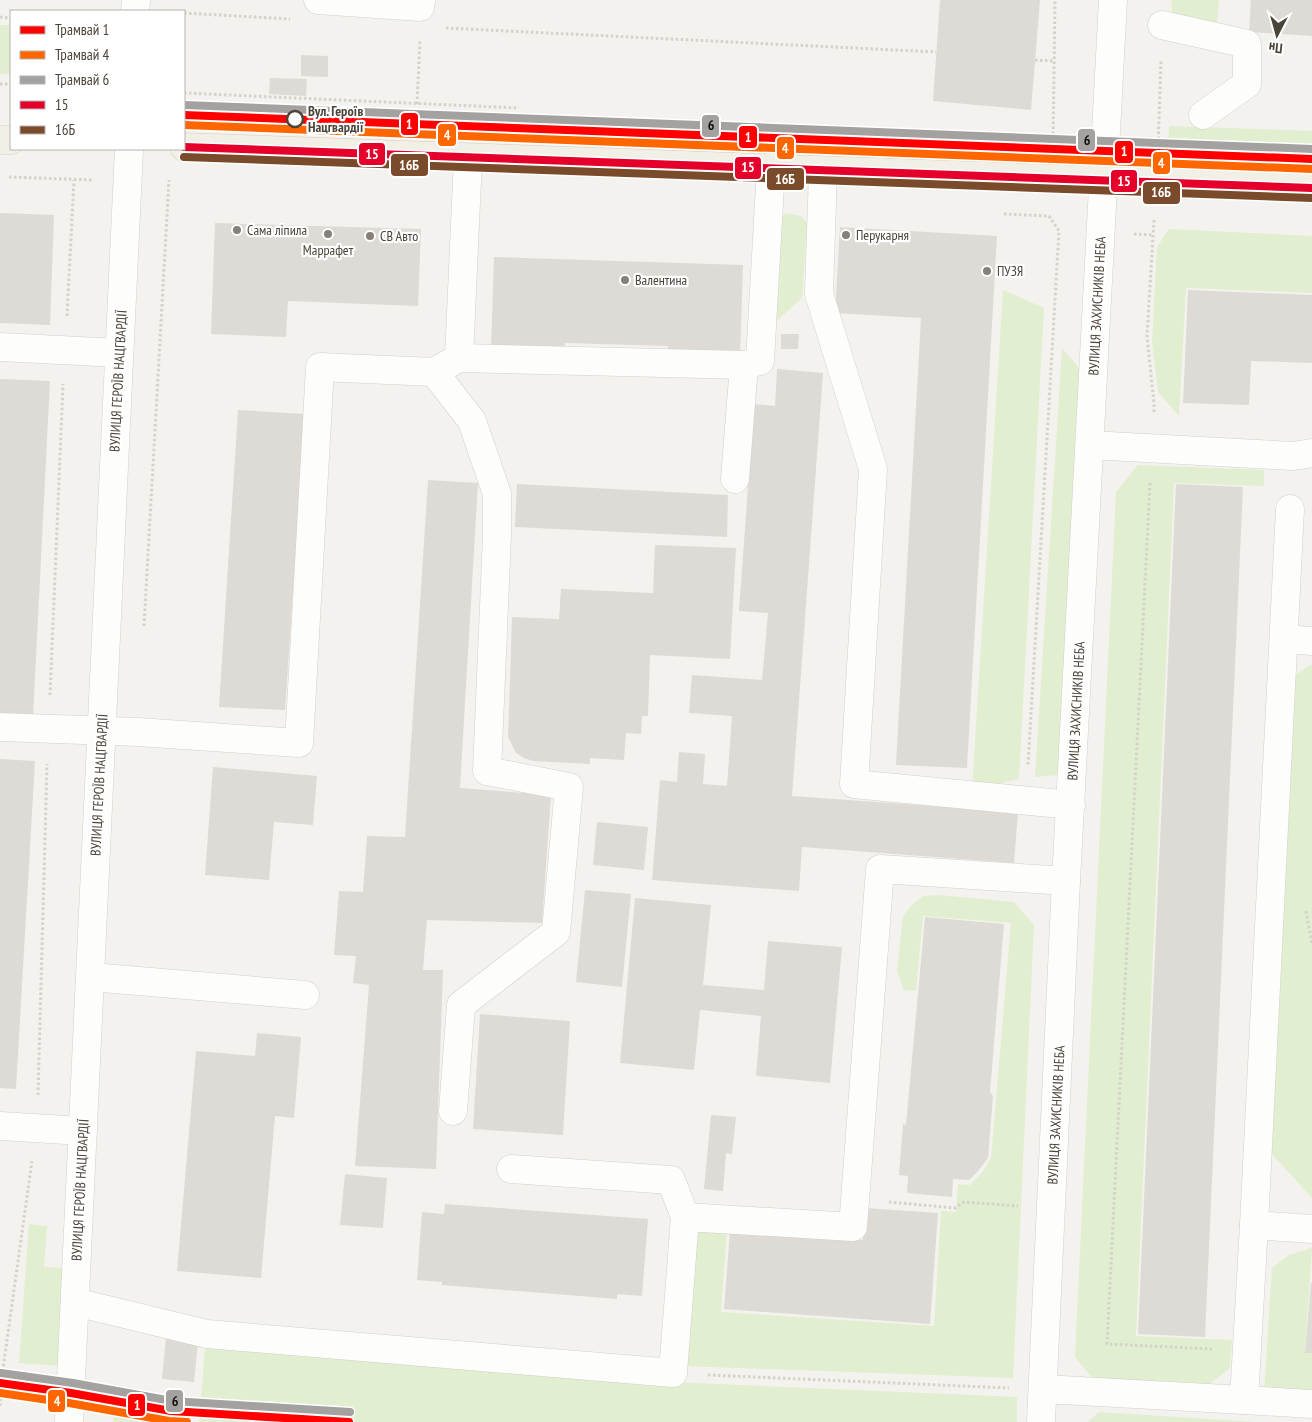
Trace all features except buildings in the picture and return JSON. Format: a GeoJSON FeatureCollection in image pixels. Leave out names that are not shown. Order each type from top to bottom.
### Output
{"type":"FeatureCollection","features":[{"type":"Feature","properties":{"kind":"main road"},"geometry":{"type":"LineString","coordinates":[[185,147],[1312,188]]}},
{"type":"Feature","properties":{"kind":"street"},"geometry":{"type":"LineString","coordinates":[[318,0],[420,11]]}},
{"type":"Feature","properties":{"kind":"street","name":"ВУЛИЦЯ ЗАХИСНИКІВ НЕБА"},"geometry":{"type":"LineString","coordinates":[[1041,1422],[1066,881],[1113,0]]}},
{"type":"Feature","properties":{"kind":"street"},"geometry":{"type":"LineString","coordinates":[[1162,25],[1247,44],[1246,84],[1203,115]]}},
{"type":"Feature","properties":{"kind":"street","name":"ВУЛИЦЯ ГЕРОЇВ НАЦГВАРДІЇ"},"geometry":{"type":"LineString","coordinates":[[69,1422],[129,150]]}},
{"type":"Feature","properties":{"kind":"street"},"geometry":{"type":"LineString","coordinates":[[459,358],[468,158]]}},
{"type":"Feature","properties":{"kind":"street"},"geometry":{"type":"LineString","coordinates":[[0,727],[102,730],[299,743],[320,367],[434,372],[459,358],[744,364],[760,361],[771,168]]}},
{"type":"Feature","properties":{"kind":"street"},"geometry":{"type":"LineString","coordinates":[[823,171],[819,294],[873,469],[854,784],[1071,805]]}},
{"type":"Feature","properties":{"kind":"street"},"geometry":{"type":"LineString","coordinates":[[0,347],[119,353]]}},
{"type":"Feature","properties":{"kind":"street"},"geometry":{"type":"LineString","coordinates":[[735,479],[744,364]]}},
{"type":"Feature","properties":{"kind":"street"},"geometry":{"type":"LineString","coordinates":[[434,372],[472,421],[497,494],[497,536],[486,772],[569,787],[556,932],[461,1005],[453,1111]]}},
{"type":"Feature","properties":{"kind":"street"},"geometry":{"type":"LineString","coordinates":[[1090,445],[1293,456],[1312,453]]}},
{"type":"Feature","properties":{"kind":"street"},"geometry":{"type":"LineString","coordinates":[[1244,1400],[1285,639],[1290,509]]}},
{"type":"Feature","properties":{"kind":"street"},"geometry":{"type":"LineString","coordinates":[[1285,639],[1312,641]]}},
{"type":"Feature","properties":{"kind":"street"},"geometry":{"type":"LineString","coordinates":[[685,1217],[854,1227],[880,869],[1066,881]]}},
{"type":"Feature","properties":{"kind":"street"},"geometry":{"type":"LineString","coordinates":[[90,977],[305,995]]}},
{"type":"Feature","properties":{"kind":"street"},"geometry":{"type":"LineString","coordinates":[[0,1126],[83,1131]]}},
{"type":"Feature","properties":{"kind":"street"},"geometry":{"type":"LineString","coordinates":[[75,1302],[207,1334],[673,1373],[685,1217],[670,1180],[511,1169]]}},
{"type":"Feature","properties":{"kind":"street"},"geometry":{"type":"LineString","coordinates":[[1254,1225],[1312,1229]]}},
{"type":"Feature","properties":{"kind":"street"},"geometry":{"type":"LineString","coordinates":[[1043,1389],[1312,1404]]}},
{"type":"Feature","properties":{"kind":"path"},"geometry":{"type":"LineString","coordinates":[[1053,148],[1055,0]]}},
{"type":"Feature","properties":{"kind":"path"},"geometry":{"type":"LineString","coordinates":[[417,104],[420,11],[936,52]]}},
{"type":"Feature","properties":{"kind":"path"},"geometry":{"type":"LineString","coordinates":[[185,13],[292,19]]}},
{"type":"Feature","properties":{"kind":"path"},"geometry":{"type":"LineString","coordinates":[[1035,60],[1054,61]]}},
{"type":"Feature","properties":{"kind":"path"},"geometry":{"type":"LineString","coordinates":[[185,93],[519,108]]}},
{"type":"Feature","properties":{"kind":"path"},"geometry":{"type":"LineString","coordinates":[[1158,153],[1159,113]]}},
{"type":"Feature","properties":{"kind":"path"},"geometry":{"type":"LineString","coordinates":[[0,177],[98,180]]}},
{"type":"Feature","properties":{"kind":"path"},"geometry":{"type":"LineString","coordinates":[[0,1406],[1,1383],[37,1127],[48,729],[74,180]]}},
{"type":"Feature","properties":{"kind":"path"},"geometry":{"type":"LineString","coordinates":[[1154,220],[1147,336],[1154,404],[1107,1344],[1248,1351]]}},
{"type":"Feature","properties":{"kind":"path"},"geometry":{"type":"LineString","coordinates":[[1134,234],[1153,236]]}},
{"type":"Feature","properties":{"kind":"path"},"geometry":{"type":"LineString","coordinates":[[856,1200],[955,1208],[964,1202],[1026,1207]]}},
{"type":"Feature","properties":{"kind":"path"},"geometry":{"type":"LineString","coordinates":[[673,1373],[1043,1389]]}},
{"type":"Feature","properties":{"kind":"green space"},"geometry":{"type":"Polygon","coordinates":[[[1171,0],[1219,0],[1217,22],[1173,21],[1171,0]]]}},
{"type":"Feature","properties":{"kind":"green space"},"geometry":{"type":"Polygon","coordinates":[[[0,25],[10,25],[10,74],[0,74],[0,25]]]}},
{"type":"Feature","properties":{"kind":"green space"},"geometry":{"type":"Polygon","coordinates":[[[1169,126],[1312,131],[1312,150],[1168,145],[1169,126]]]}},
{"type":"Feature","properties":{"kind":"green space"},"geometry":{"type":"Polygon","coordinates":[[[785,213],[801,216],[807,223],[802,298],[775,322],[779,221],[785,213]]]}},
{"type":"Feature","properties":{"kind":"green space"},"geometry":{"type":"Polygon","coordinates":[[[1169,229],[1312,236],[1312,293],[1186,288],[1179,416],[1158,392],[1152,342],[1157,247],[1169,229]]]}},
{"type":"Feature","properties":{"kind":"green space"},"geometry":{"type":"Polygon","coordinates":[[[1003,290],[1044,308],[1019,779],[972,790],[1003,290]]]}},
{"type":"Feature","properties":{"kind":"green space"},"geometry":{"type":"Polygon","coordinates":[[[1062,348],[1081,370],[1059,775],[1035,777],[1062,348]]]}},
{"type":"Feature","properties":{"kind":"green space"},"geometry":{"type":"Polygon","coordinates":[[[1138,465],[1264,470],[1264,486],[1174,483],[1136,1336],[1232,1340],[1230,1368],[1198,1393],[1100,1387],[1075,1357],[1116,492],[1138,465]]]}},
{"type":"Feature","properties":{"kind":"green space"},"geometry":{"type":"Polygon","coordinates":[[[1312,664],[1312,1198],[1271,1153],[1295,675],[1312,664]]]}},
{"type":"Feature","properties":{"kind":"green space"},"geometry":{"type":"Polygon","coordinates":[[[938,895],[1014,902],[1034,925],[1013,1378],[684,1366],[694,1228],[727,1231],[721,1312],[934,1326],[941,1211],[956,1212],[958,1184],[970,1185],[982,1173],[991,1158],[1011,923],[923,916],[916,991],[904,990],[897,971],[903,916],[923,896],[938,895]]]}},
{"type":"Feature","properties":{"kind":"green space"},"geometry":{"type":"Polygon","coordinates":[[[29,1224],[47,1226],[44,1267],[66,1268],[59,1366],[19,1363],[29,1224]]]}},
{"type":"Feature","properties":{"kind":"green space"},"geometry":{"type":"Polygon","coordinates":[[[1312,1248],[1305,1352],[1312,1353],[1312,1398],[1264,1394],[1272,1268],[1289,1255],[1312,1248]]]}},
{"type":"Feature","properties":{"kind":"green space"},"geometry":{"type":"Polygon","coordinates":[[[205,1348],[671,1382],[1017,1397],[1017,1422],[199,1422],[205,1348]]]}},
{"type":"Feature","properties":{"kind":"green space"},"geometry":{"type":"Polygon","coordinates":[[[114,1411],[185,1422],[113,1422],[114,1411]]]}},
{"type":"Feature","properties":{"kind":"green space"},"geometry":{"type":"Polygon","coordinates":[[[1099,1412],[1256,1422],[1088,1422],[1099,1412]]]}},
{"type":"Feature","properties":{"kind":"tram line","name":"6"},"geometry":{"type":"LineString","coordinates":[[185,105],[1312,149]]}},
{"type":"Feature","properties":{"kind":"tram line","name":"1"},"geometry":{"type":"LineString","coordinates":[[185,115],[1312,159]]}},
{"type":"Feature","properties":{"kind":"tram line","name":"4"},"geometry":{"type":"LineString","coordinates":[[185,125],[1312,169]]}},
{"type":"Feature","properties":{"kind":"tram line","name":"6"},"geometry":{"type":"LineString","coordinates":[[1,1373],[73,1383],[172,1401],[350,1412]]}},
{"type":"Feature","properties":{"kind":"tram line","name":"1"},"geometry":{"type":"LineString","coordinates":[[0,1383],[71,1393],[171,1411],[349,1422]]}},
{"type":"Feature","properties":{"kind":"tram line","name":"4"},"geometry":{"type":"LineString","coordinates":[[0,1393],[169,1421],[187,1422]]}},
{"type":"Feature","properties":{"kind":"transit line","name":"15"},"geometry":{"type":"LineString","coordinates":[[185,147],[1312,188]]}},
{"type":"Feature","properties":{"kind":"transit line","name":"16Б"},"geometry":{"type":"LineString","coordinates":[[184,157],[1312,198]]}},
{"type":"Feature","properties":{"kind":"place","name":"Вул. Героїв Нацгвардії"},"geometry":{"type":"Point","coordinates":[295,119]}},
{"type":"Feature","properties":{"kind":"place","name":"Сама ліпила"},"geometry":{"type":"Point","coordinates":[237,230]}},
{"type":"Feature","properties":{"kind":"place","name":"Маррафет"},"geometry":{"type":"Point","coordinates":[328,234]}},
{"type":"Feature","properties":{"kind":"place","name":"Перукарня"},"geometry":{"type":"Point","coordinates":[846,235]}},
{"type":"Feature","properties":{"kind":"place","name":"СВ Авто"},"geometry":{"type":"Point","coordinates":[370,236]}},
{"type":"Feature","properties":{"kind":"place","name":"ПУЗЯ"},"geometry":{"type":"Point","coordinates":[987,271]}},
{"type":"Feature","properties":{"kind":"place","name":"Валентина"},"geometry":{"type":"Point","coordinates":[625,280]}}]}
